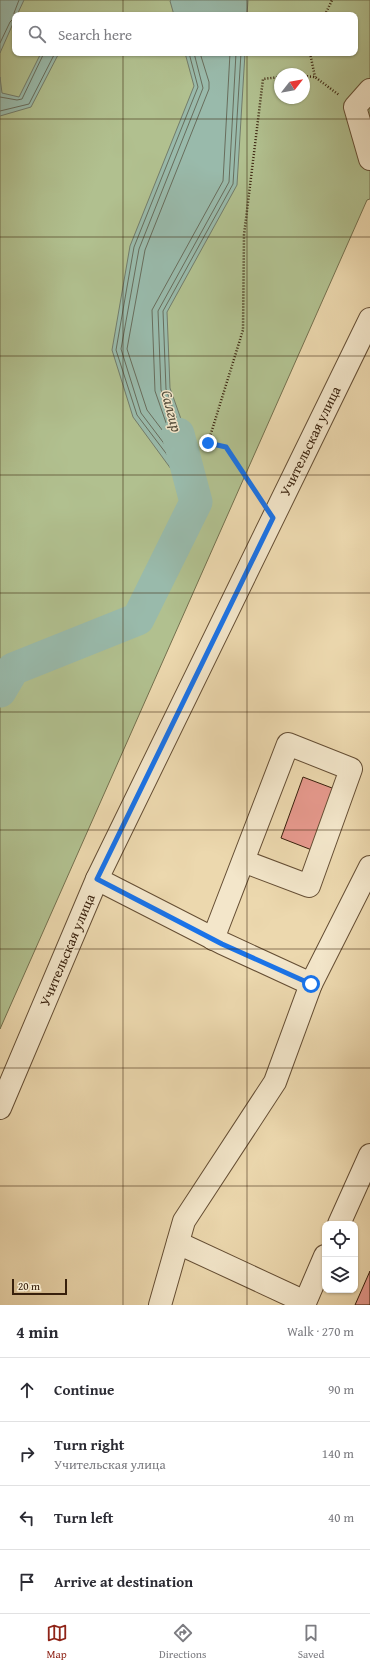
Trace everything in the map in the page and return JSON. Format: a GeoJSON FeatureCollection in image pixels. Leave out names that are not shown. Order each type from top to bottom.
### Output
{"type":"FeatureCollection","features":[{"type":"Feature","properties":{"kind":"street"},"geometry":{"type":"LineString","coordinates":[[370,90],[355,107],[370,159]]}},
{"type":"Feature","properties":{"kind":"street","name":"Учительская улица"},"geometry":{"type":"LineString","coordinates":[[0,1108],[97,879],[370,319]]}},
{"type":"Feature","properties":{"kind":"street"},"geometry":{"type":"LineString","coordinates":[[213,939],[243,861],[288,744],[351,770],[309,886],[243,861]]}},
{"type":"Feature","properties":{"kind":"street"},"geometry":{"type":"LineString","coordinates":[[160,1305],[184,1221],[275,1082],[311,984],[370,867]]}},
{"type":"Feature","properties":{"kind":"street"},"geometry":{"type":"LineString","coordinates":[[97,879],[213,939],[311,984]]}},
{"type":"Feature","properties":{"kind":"street"},"geometry":{"type":"LineString","coordinates":[[340,1221],[370,1154]]}},
{"type":"Feature","properties":{"kind":"street"},"geometry":{"type":"LineString","coordinates":[[178,1243],[304,1304],[325,1257]]}},
{"type":"Feature","properties":{"kind":"path"},"geometry":{"type":"LineString","coordinates":[[326,12],[332,0]]}},
{"type":"Feature","properties":{"kind":"path"},"geometry":{"type":"LineString","coordinates":[[311,56],[315,77]]}},
{"type":"Feature","properties":{"kind":"path"},"geometry":{"type":"LineString","coordinates":[[310,77],[315,77],[355,107]]}},
{"type":"Feature","properties":{"kind":"path"},"geometry":{"type":"LineString","coordinates":[[273,518],[226,447],[208,443],[243,330],[244,235],[262,79],[274,78]]}},
{"type":"Feature","properties":{"kind":"green space"},"geometry":{"type":"Polygon","coordinates":[[[0,0],[370,0],[370,199],[367,200],[0,1029],[0,0]]]}},
{"type":"Feature","properties":{"kind":"water"},"geometry":{"type":"Polygon","coordinates":[[[0,0],[24,0],[18,12],[12,12],[12,26],[0,53],[0,0]]]}},
{"type":"Feature","properties":{"kind":"water"},"geometry":{"type":"Polygon","coordinates":[[[248,0],[247,12],[173,12],[170,1],[248,0]]]}},
{"type":"Feature","properties":{"kind":"water"},"geometry":{"type":"Polygon","coordinates":[[[40,56],[57,56],[31,107],[0,116],[0,77],[2,93],[19,97],[40,56]]]}},
{"type":"Feature","properties":{"kind":"water"},"geometry":{"type":"Polygon","coordinates":[[[186,56],[245,56],[237,185],[167,312],[170,388],[199,470],[182,484],[133,417],[112,350],[130,246],[194,86],[186,56]]]}},
{"type":"Feature","properties":{"kind":"building"},"geometry":{"type":"Polygon","coordinates":[[[303,777],[340,791],[317,852],[281,838],[303,777]]]}},
{"type":"Feature","properties":{"kind":"building"},"geometry":{"type":"Polygon","coordinates":[[[370,1271],[370,1305],[355,1305],[370,1271]]]}},
{"type":"Feature","properties":{"kind":"waterway","name":"Салгир"},"geometry":{"type":"LineString","coordinates":[[0,691],[13,669],[138,619],[196,502],[178,434]]}},
{"type":"Feature","properties":{"kind":"route"},"geometry":{"type":"LineString","coordinates":[[208,443],[226,447],[273,518],[97,879],[222,944],[311,984]]}}]}
